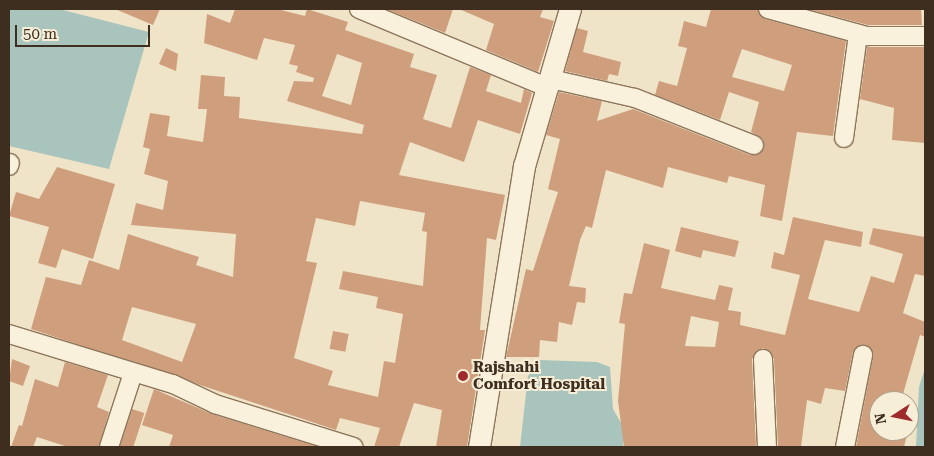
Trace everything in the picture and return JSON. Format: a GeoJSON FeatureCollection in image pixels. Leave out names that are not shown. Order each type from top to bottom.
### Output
{"type":"FeatureCollection","features":[{"type":"Feature","properties":{"kind":"street"},"geometry":{"type":"LineString","coordinates":[[359,9],[550,83],[636,98],[754,145]]}},
{"type":"Feature","properties":{"kind":"street"},"geometry":{"type":"LineString","coordinates":[[478,447],[524,166],[550,83],[570,9]]}},
{"type":"Feature","properties":{"kind":"street"},"geometry":{"type":"LineString","coordinates":[[768,9],[858,34],[925,36]]}},
{"type":"Feature","properties":{"kind":"street"},"geometry":{"type":"LineString","coordinates":[[844,138],[858,34]]}},
{"type":"Feature","properties":{"kind":"street"},"geometry":{"type":"LineString","coordinates":[[9,334],[133,373],[354,447]]}},
{"type":"Feature","properties":{"kind":"street"},"geometry":{"type":"LineString","coordinates":[[845,447],[863,355]]}},
{"type":"Feature","properties":{"kind":"street"},"geometry":{"type":"LineString","coordinates":[[763,359],[767,447]]}},
{"type":"Feature","properties":{"kind":"street"},"geometry":{"type":"LineString","coordinates":[[109,447],[133,373]]}},
{"type":"Feature","properties":{"kind":"water"},"geometry":{"type":"Polygon","coordinates":[[[9,9],[59,9],[149,32],[109,169],[9,146],[9,9]]]}},
{"type":"Feature","properties":{"kind":"water"},"geometry":{"type":"Polygon","coordinates":[[[540,360],[597,362],[610,367],[613,409],[624,428],[623,447],[520,447],[528,376],[540,360]]]}},
{"type":"Feature","properties":{"kind":"water"},"geometry":{"type":"Polygon","coordinates":[[[925,368],[925,447],[916,447],[916,441],[919,441],[919,387],[925,368]]]}},
{"type":"Feature","properties":{"kind":"building"},"geometry":{"type":"Polygon","coordinates":[[[115,9],[160,9],[153,25],[115,9]]]}},
{"type":"Feature","properties":{"kind":"building"},"geometry":{"type":"Polygon","coordinates":[[[235,9],[277,9],[305,16],[307,9],[348,22],[345,30],[414,54],[410,67],[437,75],[423,119],[451,128],[470,67],[491,75],[486,91],[521,103],[524,89],[532,93],[520,134],[478,120],[464,162],[410,142],[399,175],[505,195],[496,240],[487,238],[480,330],[485,330],[467,447],[436,447],[442,410],[414,403],[399,447],[374,447],[380,428],[340,418],[336,430],[31,329],[46,277],[81,285],[89,260],[119,270],[128,234],[199,257],[196,265],[233,277],[236,234],[131,225],[136,203],[163,210],[168,181],[144,174],[150,149],[143,147],[150,113],[170,116],[167,136],[203,142],[207,109],[198,109],[201,75],[225,77],[224,96],[240,97],[239,118],[362,134],[364,125],[287,101],[294,81],[313,82],[314,78],[296,72],[298,66],[289,64],[295,45],[264,38],[257,60],[204,43],[207,14],[230,23],[235,9]],[[337,54],[322,96],[351,105],[362,63],[337,54]],[[360,201],[355,226],[316,218],[306,261],[317,263],[294,358],[333,371],[328,385],[378,397],[384,361],[395,363],[403,314],[376,308],[378,297],[339,289],[343,271],[423,286],[427,232],[422,231],[425,213],[360,201]],[[132,307],[122,340],[182,362],[196,324],[132,307]]]}},
{"type":"Feature","properties":{"kind":"building"},"geometry":{"type":"Polygon","coordinates":[[[386,9],[453,9],[445,33],[386,9]]]}},
{"type":"Feature","properties":{"kind":"building"},"geometry":{"type":"Polygon","coordinates":[[[459,9],[543,9],[540,17],[554,21],[538,72],[486,50],[494,24],[459,9]]]}},
{"type":"Feature","properties":{"kind":"building"},"geometry":{"type":"Polygon","coordinates":[[[711,9],[758,9],[765,19],[846,41],[833,136],[797,132],[782,221],[760,216],[765,185],[729,176],[727,183],[668,167],[663,188],[606,170],[592,228],[586,226],[580,240],[569,286],[586,288],[585,303],[577,302],[572,325],[559,322],[557,342],[540,340],[539,357],[506,357],[526,269],[533,271],[558,192],[548,189],[560,139],[546,135],[559,92],[602,101],[597,121],[633,109],[750,155],[764,149],[763,139],[751,132],[759,102],[729,92],[720,120],[655,95],[659,81],[677,86],[687,48],[678,46],[684,21],[706,27],[711,9]],[[742,49],[732,77],[784,91],[792,65],[742,49]]]}},
{"type":"Feature","properties":{"kind":"building"},"geometry":{"type":"Polygon","coordinates":[[[807,9],[921,9],[922,25],[868,25],[807,9]]]}},
{"type":"Feature","properties":{"kind":"building"},"geometry":{"type":"Polygon","coordinates":[[[577,28],[588,31],[583,52],[621,62],[618,76],[609,74],[607,81],[565,71],[577,28]]]}},
{"type":"Feature","properties":{"kind":"building"},"geometry":{"type":"Polygon","coordinates":[[[867,47],[925,47],[925,143],[892,140],[894,108],[860,99],[867,47]]]}},
{"type":"Feature","properties":{"kind":"building"},"geometry":{"type":"Polygon","coordinates":[[[166,48],[178,54],[176,71],[159,64],[166,48]]]}},
{"type":"Feature","properties":{"kind":"building"},"geometry":{"type":"Polygon","coordinates":[[[57,167],[115,184],[93,259],[62,249],[56,268],[38,263],[49,227],[9,216],[16,192],[39,199],[57,167]]]}},
{"type":"Feature","properties":{"kind":"building"},"geometry":{"type":"Polygon","coordinates":[[[793,217],[863,232],[861,247],[825,240],[808,299],[859,312],[871,276],[894,283],[903,254],[869,244],[873,228],[925,237],[925,276],[915,274],[903,313],[925,322],[925,337],[920,335],[904,391],[869,391],[869,441],[906,441],[904,447],[856,447],[873,357],[865,345],[853,352],[845,391],[825,388],[821,404],[807,400],[801,447],[778,447],[774,359],[763,348],[752,359],[756,447],[624,447],[618,401],[625,324],[619,323],[624,293],[632,294],[644,243],[670,250],[661,288],[715,300],[719,285],[733,288],[728,310],[741,312],[740,325],[785,335],[800,275],[771,268],[774,252],[784,255],[793,217]],[[691,316],[685,346],[715,347],[719,322],[691,316]]]}},
{"type":"Feature","properties":{"kind":"building"},"geometry":{"type":"Polygon","coordinates":[[[681,227],[739,241],[735,257],[703,250],[701,258],[675,251],[681,227]]]}},
{"type":"Feature","properties":{"kind":"building"},"geometry":{"type":"Polygon","coordinates":[[[333,331],[349,334],[345,352],[330,349],[333,331]]]}},
{"type":"Feature","properties":{"kind":"building"},"geometry":{"type":"Polygon","coordinates":[[[12,359],[30,366],[23,386],[9,381],[12,359]]]}},
{"type":"Feature","properties":{"kind":"building"},"geometry":{"type":"Polygon","coordinates":[[[65,362],[108,375],[97,407],[109,412],[99,447],[68,447],[37,437],[33,447],[11,447],[19,425],[22,426],[35,379],[58,387],[65,362]]]}},
{"type":"Feature","properties":{"kind":"building"},"geometry":{"type":"Polygon","coordinates":[[[154,389],[212,414],[319,447],[169,447],[173,435],[142,425],[154,389]]]}},
{"type":"Feature","properties":{"kind":"building"},"geometry":{"type":"Polygon","coordinates":[[[132,409],[144,413],[133,447],[120,447],[132,409]]]}},
{"type":"Feature","properties":{"kind":"place","name":"Rajshahi Comfort Hospital"},"geometry":{"type":"Point","coordinates":[463,376]}}]}
